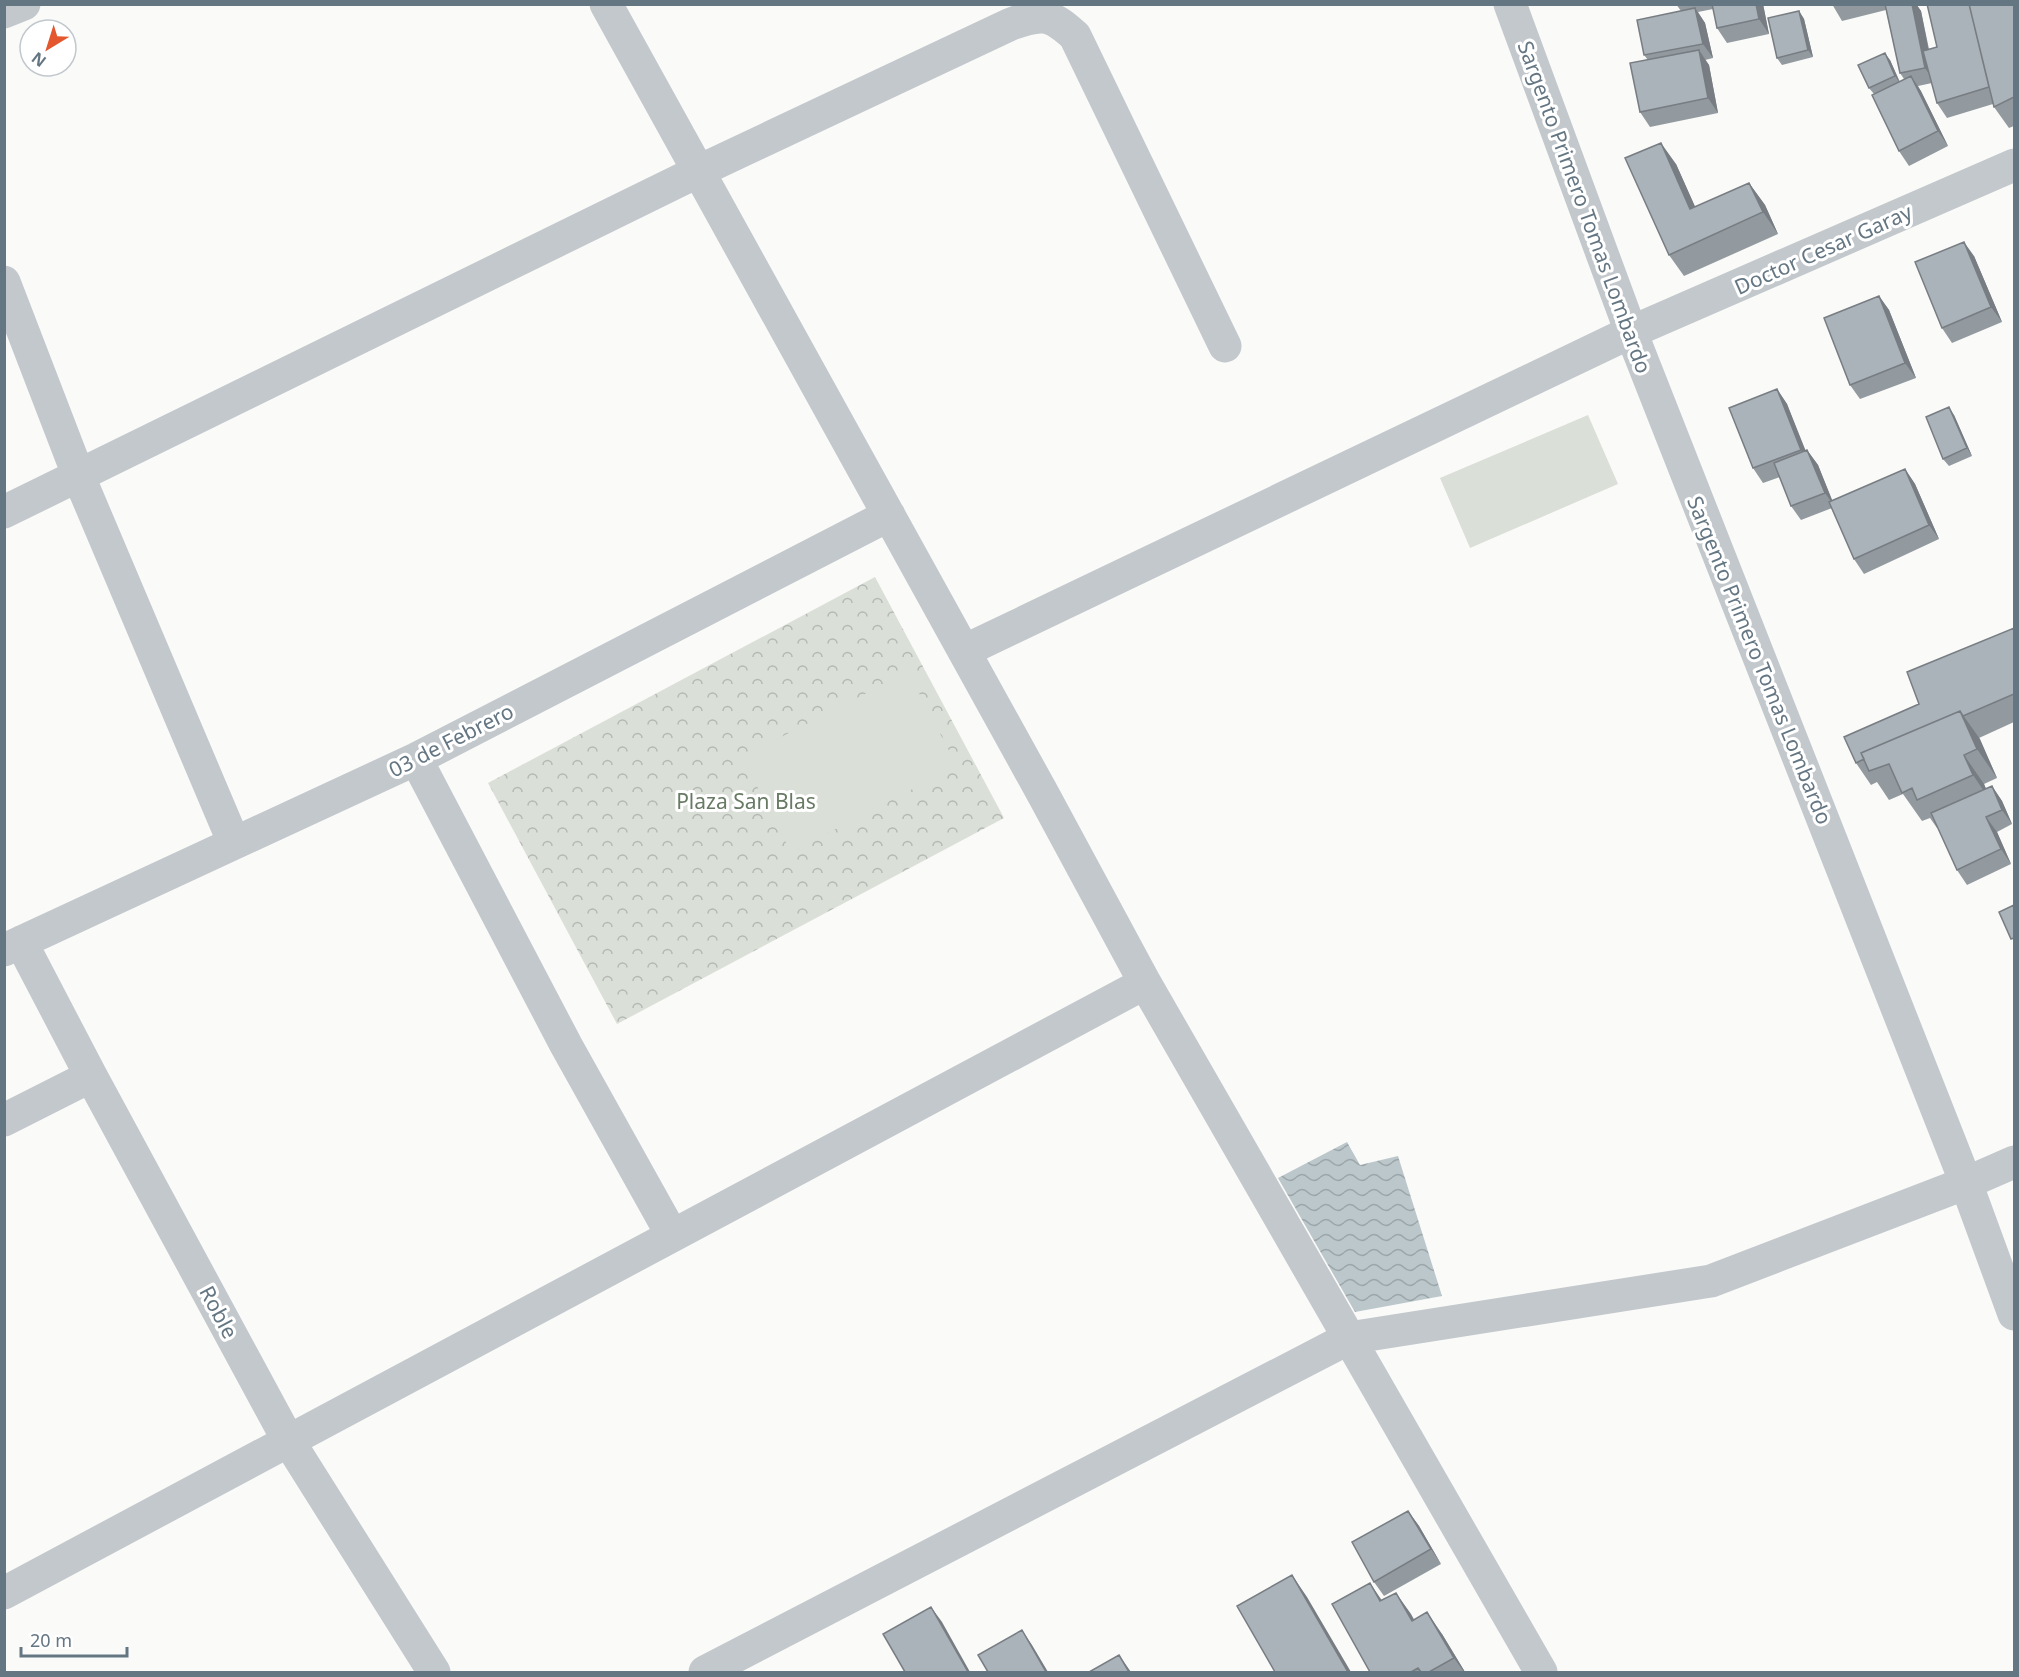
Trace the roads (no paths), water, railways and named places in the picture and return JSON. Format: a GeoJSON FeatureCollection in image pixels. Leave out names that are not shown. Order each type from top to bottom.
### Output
{"type":"FeatureCollection","features":[{"type":"Feature","properties":{"kind":"street"},"geometry":{"type":"LineString","coordinates":[[4,12],[24,4]]}},
{"type":"Feature","properties":{"kind":"street"},"geometry":{"type":"LineString","coordinates":[[606,4],[1145,983],[1541,1672]]}},
{"type":"Feature","properties":{"kind":"street","name":"Sargento Primero Tomas Lombardo"},"geometry":{"type":"LineString","coordinates":[[1510,4],[1631,332],[1966,1183],[2014,1314]]}},
{"type":"Feature","properties":{"kind":"street"},"geometry":{"type":"LineString","coordinates":[[4,513],[699,171],[1028,18],[1048,16],[1075,36],[1225,346]]}},
{"type":"Feature","properties":{"kind":"street","name":"Doctor Cesar Garay"},"geometry":{"type":"LineString","coordinates":[[964,651],[1631,332],[2014,165]]}},
{"type":"Feature","properties":{"kind":"street"},"geometry":{"type":"LineString","coordinates":[[4,282],[79,477],[234,843]]}},
{"type":"Feature","properties":{"kind":"street","name":"03 de Febrero"},"geometry":{"type":"LineString","coordinates":[[13,946],[416,759],[889,515]]}},
{"type":"Feature","properties":{"kind":"street"},"geometry":{"type":"LineString","coordinates":[[416,759],[566,1045],[672,1235]]}},
{"type":"Feature","properties":{"kind":"street","name":"Roble"},"geometry":{"type":"LineString","coordinates":[[13,946],[91,1076],[288,1440],[434,1672]]}},
{"type":"Feature","properties":{"kind":"street"},"geometry":{"type":"LineString","coordinates":[[4,1593],[1145,983]]}},
{"type":"Feature","properties":{"kind":"street"},"geometry":{"type":"LineString","coordinates":[[4,1120],[91,1076]]}},
{"type":"Feature","properties":{"kind":"street"},"geometry":{"type":"LineString","coordinates":[[705,1672],[1349,1338],[1712,1281],[1966,1183],[2014,1162]]}},
{"type":"Feature","properties":{"kind":"water"},"geometry":{"type":"Polygon","coordinates":[[[1347,1142],[1360,1165],[1398,1156],[1442,1296],[1355,1312],[1278,1178],[1347,1142]]]}},
{"type":"Feature","properties":{"kind":"park label","name":"Plaza San Blas"},"geometry":{"type":"Point","coordinates":[746,801]}}]}
